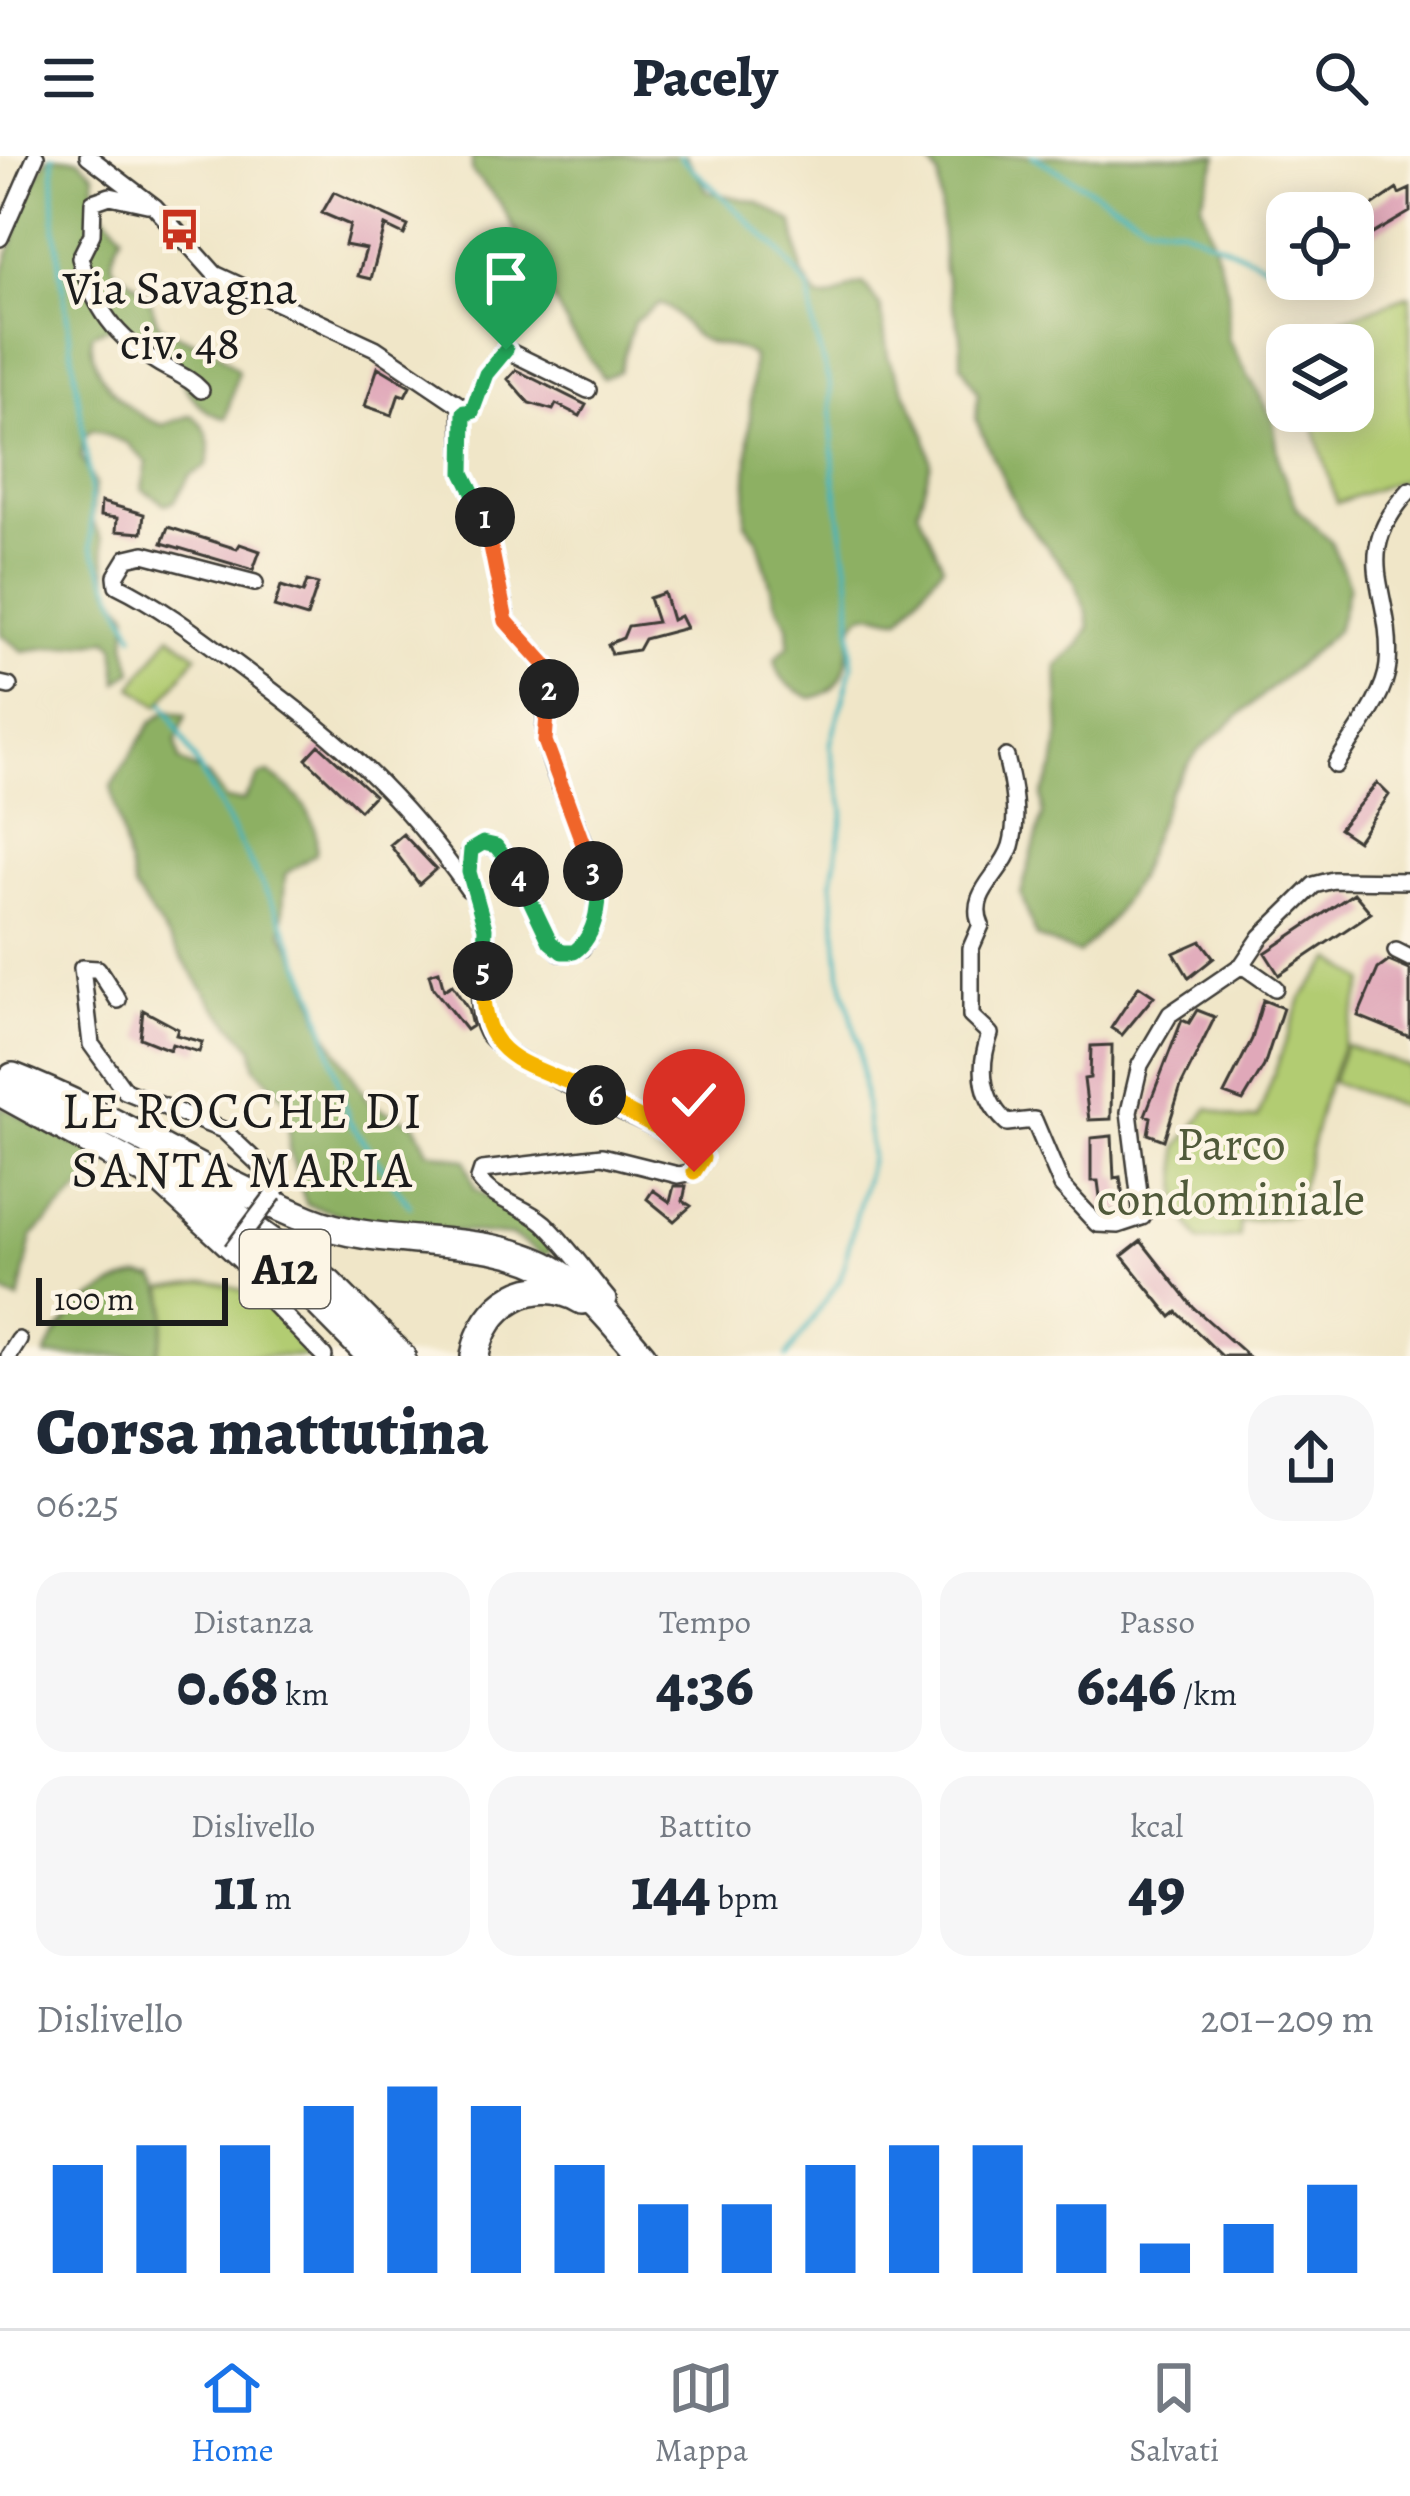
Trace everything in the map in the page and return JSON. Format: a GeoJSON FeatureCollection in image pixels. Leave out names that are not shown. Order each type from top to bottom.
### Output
{"type":"FeatureCollection","features":[{"type":"Feature","properties":{"kind":"highway","name":"A12"},"geometry":{"type":"LineString","coordinates":[[4,1079],[187,1194],[282,1266],[371,1356]]}},
{"type":"Feature","properties":{"kind":"highway","name":"A12"},"geometry":{"type":"LineString","coordinates":[[4,1079],[178,1172],[245,1218],[329,1284],[401,1356]]}},
{"type":"Feature","properties":{"kind":"highway"},"geometry":{"type":"LineString","coordinates":[[4,1079],[82,1103],[307,1219],[371,1239],[501,1252],[555,1271],[601,1309],[642,1356]]}},
{"type":"Feature","properties":{"kind":"highway"},"geometry":{"type":"LineString","coordinates":[[161,1180],[263,1271],[345,1356]]}},
{"type":"Feature","properties":{"kind":"highway"},"geometry":{"type":"LineString","coordinates":[[475,1356],[487,1320],[501,1304],[534,1289],[577,1296],[632,1356]]}},
{"type":"Feature","properties":{"kind":"street"},"geometry":{"type":"LineString","coordinates":[[0,238],[36,156]]}},
{"type":"Feature","properties":{"kind":"street"},"geometry":{"type":"LineString","coordinates":[[88,156],[155,207],[227,282],[375,348],[456,400],[464,412],[463,473],[484,513],[506,621],[548,668],[545,741],[597,892],[592,933],[574,952],[562,952],[550,942],[511,864],[496,846],[483,843],[467,859],[485,928],[480,1006],[486,1033],[500,1050],[701,1152],[700,1166],[678,1175],[602,1156],[519,1170],[494,1166],[482,1170],[479,1179],[485,1189],[515,1201],[545,1224],[656,1356]]}},
{"type":"Feature","properties":{"kind":"street"},"geometry":{"type":"LineString","coordinates":[[155,207],[122,197],[98,199],[90,208],[92,230],[80,258],[93,302],[107,321],[143,353],[201,390]]}},
{"type":"Feature","properties":{"kind":"street"},"geometry":{"type":"LineString","coordinates":[[464,412],[472,412],[486,374],[506,350],[588,390]]}},
{"type":"Feature","properties":{"kind":"street"},"geometry":{"type":"LineString","coordinates":[[1336,765],[1388,669],[1386,611],[1375,581],[1373,554],[1379,530],[1410,490]]}},
{"type":"Feature","properties":{"kind":"street"},"geometry":{"type":"LineString","coordinates":[[255,584],[144,554],[127,558],[116,576],[117,585],[160,606],[346,745],[433,838],[476,901]]}},
{"type":"Feature","properties":{"kind":"street"},"geometry":{"type":"LineString","coordinates":[[1006,757],[1015,794],[1012,844],[980,894],[975,912],[980,925],[971,948],[971,1016],[990,1034],[982,1049],[981,1078],[1007,1123],[1034,1120],[1075,1206],[1097,1224],[1118,1226],[1142,1217],[1129,1112],[1140,1065],[1170,1014],[1242,965],[1261,937],[1314,885],[1333,880],[1410,880]]}},
{"type":"Feature","properties":{"kind":"street"},"geometry":{"type":"LineString","coordinates":[[1242,965],[1274,988]]}},
{"type":"Feature","properties":{"kind":"street"},"geometry":{"type":"LineString","coordinates":[[118,1000],[98,969],[82,968],[91,1044],[100,1064],[124,1091],[224,1130],[279,1184],[232,1250],[232,1263],[324,1356]]}},
{"type":"Feature","properties":{"kind":"street"},"geometry":{"type":"LineString","coordinates":[[9,1356],[19,1340]]}},
{"type":"Feature","properties":{"kind":"green space"},"geometry":{"type":"Polygon","coordinates":[[[49,156],[79,159],[94,174],[95,202],[122,233],[113,266],[145,293],[161,328],[216,351],[238,371],[226,418],[214,415],[195,400],[151,341],[118,324],[92,334],[96,364],[123,402],[163,425],[191,415],[206,431],[210,445],[206,467],[190,476],[174,502],[165,504],[142,489],[147,463],[127,443],[92,430],[84,437],[81,457],[95,484],[92,522],[102,539],[110,588],[128,613],[126,643],[133,671],[118,682],[115,646],[108,639],[23,651],[1,635],[2,276],[31,186],[49,156]]]}},
{"type":"Feature","properties":{"kind":"green space"},"geometry":{"type":"Polygon","coordinates":[[[472,156],[686,156],[708,192],[758,202],[793,223],[802,273],[818,298],[864,284],[881,308],[888,357],[925,433],[931,463],[918,510],[943,565],[901,618],[868,614],[856,621],[845,670],[828,692],[811,698],[798,691],[783,679],[775,659],[789,645],[788,626],[775,601],[757,538],[745,523],[753,356],[703,340],[658,304],[634,322],[619,371],[603,378],[571,332],[499,201],[472,172],[472,156]]]}},
{"type":"Feature","properties":{"kind":"green space"},"geometry":{"type":"Polygon","coordinates":[[[924,156],[1218,156],[1201,203],[1228,291],[1228,339],[1266,407],[1266,432],[1275,432],[1280,466],[1298,510],[1331,542],[1349,585],[1337,631],[1198,751],[1170,791],[1137,878],[1112,918],[1079,954],[1036,937],[1021,894],[1060,732],[1057,666],[1080,644],[1089,628],[1087,614],[1074,580],[1020,514],[976,420],[978,393],[961,364],[961,335],[944,270],[939,177],[924,156]]]}},
{"type":"Feature","properties":{"kind":"green space"},"geometry":{"type":"Polygon","coordinates":[[[1410,295],[1410,477],[1337,503],[1315,432],[1374,432],[1374,324],[1330,324],[1410,295]]]}},
{"type":"Feature","properties":{"kind":"green space"},"geometry":{"type":"Polygon","coordinates":[[[170,635],[197,655],[159,706],[132,687],[170,635]]]}},
{"type":"Feature","properties":{"kind":"green space"},"geometry":{"type":"Polygon","coordinates":[[[168,710],[186,715],[176,742],[180,761],[208,776],[226,800],[243,801],[259,776],[269,773],[305,807],[315,829],[316,854],[285,874],[282,932],[303,968],[323,1027],[370,1104],[415,1124],[428,1151],[466,1160],[475,1189],[526,1219],[552,1250],[544,1256],[512,1236],[366,1223],[306,1204],[289,1149],[289,1103],[255,1067],[253,1048],[215,1006],[134,889],[111,786],[152,722],[168,710]]]}},
{"type":"Feature","properties":{"kind":"green space","name":"Parco condominiale"},"geometry":{"type":"Polygon","coordinates":[[[1333,959],[1365,981],[1323,1100],[1294,1215],[1239,1222],[1239,1237],[1200,1241],[1179,1209],[1178,1147],[1209,1108],[1241,1120],[1258,1118],[1301,999],[1333,959]]]}},
{"type":"Feature","properties":{"kind":"green space"},"geometry":{"type":"Polygon","coordinates":[[[1345,1045],[1410,1067],[1403,1107],[1332,1082],[1345,1045]]]}},
{"type":"Feature","properties":{"kind":"green space"},"geometry":{"type":"Polygon","coordinates":[[[0,1106],[109,1162],[32,1237],[19,1300],[0,1291],[0,1106]]]}},
{"type":"Feature","properties":{"kind":"green space"},"geometry":{"type":"Polygon","coordinates":[[[139,1276],[155,1278],[164,1296],[166,1316],[157,1356],[45,1356],[71,1316],[109,1288],[139,1276]]]}},
{"type":"Feature","properties":{"kind":"green space"},"geometry":{"type":"Polygon","coordinates":[[[208,1282],[255,1298],[314,1356],[157,1356],[167,1307],[164,1288],[208,1282]]]}},
{"type":"Feature","properties":{"kind":"building"},"geometry":{"type":"Polygon","coordinates":[[[1397,189],[1399,194],[1410,189],[1410,212],[1374,233],[1374,205],[1397,189]]]}},
{"type":"Feature","properties":{"kind":"building"},"geometry":{"type":"Polygon","coordinates":[[[334,192],[408,226],[404,235],[385,226],[371,279],[358,276],[366,249],[345,245],[350,225],[322,213],[334,192]]]}},
{"type":"Feature","properties":{"kind":"building"},"geometry":{"type":"Polygon","coordinates":[[[378,367],[410,386],[405,396],[399,394],[392,415],[365,406],[378,367]]]}},
{"type":"Feature","properties":{"kind":"building"},"geometry":{"type":"Polygon","coordinates":[[[516,370],[586,405],[580,416],[556,404],[553,410],[529,403],[508,379],[516,370]]]}},
{"type":"Feature","properties":{"kind":"building"},"geometry":{"type":"Polygon","coordinates":[[[101,502],[144,514],[142,533],[116,531],[117,518],[100,516],[101,502]]]}},
{"type":"Feature","properties":{"kind":"building"},"geometry":{"type":"Polygon","coordinates":[[[168,527],[237,549],[240,544],[260,551],[253,570],[162,543],[168,527]]]}},
{"type":"Feature","properties":{"kind":"building"},"geometry":{"type":"Polygon","coordinates":[[[307,581],[318,584],[307,617],[274,607],[281,586],[303,593],[307,581]]]}},
{"type":"Feature","properties":{"kind":"building"},"geometry":{"type":"Polygon","coordinates":[[[664,593],[672,620],[680,616],[686,628],[644,639],[638,650],[612,654],[608,644],[623,638],[628,626],[657,622],[649,598],[664,593]]]}},
{"type":"Feature","properties":{"kind":"building"},"geometry":{"type":"Polygon","coordinates":[[[319,745],[374,795],[360,810],[306,759],[319,745]]]}},
{"type":"Feature","properties":{"kind":"building"},"geometry":{"type":"Polygon","coordinates":[[[1377,783],[1389,795],[1357,841],[1339,829],[1377,783]]]}},
{"type":"Feature","properties":{"kind":"building"},"geometry":{"type":"Polygon","coordinates":[[[403,834],[436,869],[419,884],[390,845],[403,834]]]}},
{"type":"Feature","properties":{"kind":"building"},"geometry":{"type":"Polygon","coordinates":[[[1354,893],[1371,913],[1279,975],[1265,953],[1354,893]]]}},
{"type":"Feature","properties":{"kind":"building"},"geometry":{"type":"Polygon","coordinates":[[[1201,941],[1214,958],[1189,978],[1174,953],[1201,941]]]}},
{"type":"Feature","properties":{"kind":"building"},"geometry":{"type":"Polygon","coordinates":[[[1389,961],[1410,970],[1410,1037],[1358,1016],[1378,969],[1389,961]]]}},
{"type":"Feature","properties":{"kind":"building"},"geometry":{"type":"Polygon","coordinates":[[[439,971],[444,990],[452,985],[468,1009],[472,1026],[466,1030],[433,988],[429,974],[439,971]]]}},
{"type":"Feature","properties":{"kind":"building"},"geometry":{"type":"Polygon","coordinates":[[[1139,986],[1154,996],[1122,1035],[1111,1028],[1139,986]]]}},
{"type":"Feature","properties":{"kind":"building"},"geometry":{"type":"Polygon","coordinates":[[[1263,1000],[1283,1008],[1264,1066],[1243,1101],[1224,1094],[1252,1039],[1263,1000]]]}},
{"type":"Feature","properties":{"kind":"building"},"geometry":{"type":"Polygon","coordinates":[[[143,1010],[178,1029],[176,1035],[202,1042],[199,1052],[172,1044],[170,1050],[140,1038],[143,1010]]]}},
{"type":"Feature","properties":{"kind":"building"},"geometry":{"type":"Polygon","coordinates":[[[1197,1010],[1215,1017],[1181,1086],[1164,1140],[1148,1134],[1151,1117],[1145,1115],[1182,1020],[1189,1023],[1197,1010]]]}},
{"type":"Feature","properties":{"kind":"building"},"geometry":{"type":"Polygon","coordinates":[[[1112,1045],[1111,1119],[1089,1120],[1084,1079],[1090,1078],[1091,1046],[1112,1045]]]}},
{"type":"Feature","properties":{"kind":"building"},"geometry":{"type":"Polygon","coordinates":[[[1112,1136],[1114,1178],[1120,1177],[1125,1210],[1102,1212],[1098,1181],[1091,1181],[1091,1138],[1112,1136]]]}},
{"type":"Feature","properties":{"kind":"building"},"geometry":{"type":"Polygon","coordinates":[[[674,1186],[686,1186],[683,1201],[691,1206],[674,1221],[647,1199],[653,1190],[670,1202],[674,1186]]]}},
{"type":"Feature","properties":{"kind":"building"},"geometry":{"type":"Polygon","coordinates":[[[1141,1241],[1193,1307],[1248,1356],[1222,1356],[1177,1312],[1171,1317],[1122,1256],[1141,1241]]]}},
{"type":"Feature","properties":{"kind":"waterway"},"geometry":{"type":"LineString","coordinates":[[53,156],[55,230],[91,488],[91,546],[134,635]]}},
{"type":"Feature","properties":{"kind":"waterway"},"geometry":{"type":"LineString","coordinates":[[679,156],[776,247],[810,290],[813,328],[830,386],[834,476],[850,583],[852,667],[830,746],[844,810],[832,883],[840,973],[859,1046],[871,1158],[840,1280],[787,1356]]}},
{"type":"Feature","properties":{"kind":"waterway"},"geometry":{"type":"LineString","coordinates":[[1033,156],[1148,223],[1180,227],[1266,264]]}},
{"type":"Feature","properties":{"kind":"waterway"},"geometry":{"type":"LineString","coordinates":[[164,703],[286,929],[316,998],[349,1121],[410,1206]]}},
{"type":"Feature","properties":{"kind":"place","name":"Via Savagna civ. 48"},"geometry":{"type":"Point","coordinates":[180,230]}},
{"type":"Feature","properties":{"kind":"district","name":"LE ROCCHE DI SANTA MARIA"},"geometry":{"type":"Point","coordinates":[243,1140]}},
{"type":"Feature","properties":{"kind":"route"},"geometry":{"type":"LineString","coordinates":[[506,350],[486,374],[472,412],[464,412],[463,473],[484,513],[506,621],[548,668],[545,741],[597,892],[592,933],[581,949],[562,952],[550,942],[535,904],[496,846],[483,843],[471,850],[469,872],[485,928],[480,1006],[486,1033],[500,1050],[523,1064],[609,1101],[655,1130],[698,1149],[703,1158],[694,1172]]}}]}
